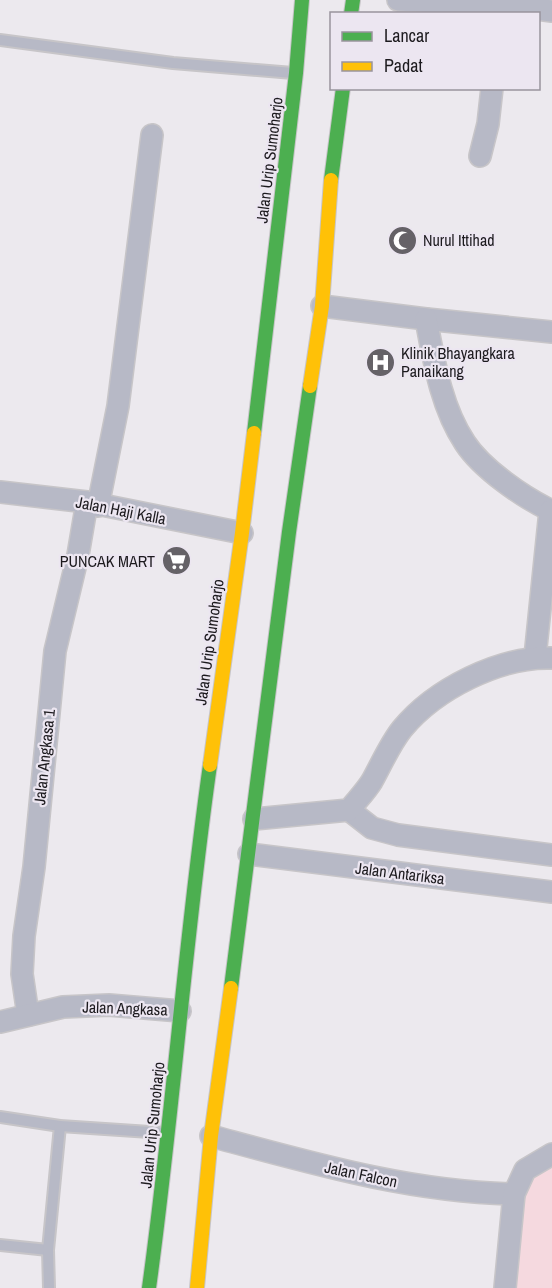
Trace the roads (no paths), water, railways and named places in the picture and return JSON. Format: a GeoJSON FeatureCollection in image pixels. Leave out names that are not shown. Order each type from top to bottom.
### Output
{"type":"FeatureCollection","features":[{"type":"Feature","properties":{"kind":"highway","name":"Jalan Urip Sumoharjo"},"geometry":{"type":"LineString","coordinates":[[149,1288],[174,1134],[180,1011],[197,854],[242,533],[296,73],[302,0]]}},
{"type":"Feature","properties":{"kind":"highway"},"geometry":{"type":"LineString","coordinates":[[197,1288],[206,1136],[254,819],[289,532],[322,306],[329,193],[343,90]]}},
{"type":"Feature","properties":{"kind":"street"},"geometry":{"type":"LineString","coordinates":[[399,0],[500,10],[552,11]]}},
{"type":"Feature","properties":{"kind":"street"},"geometry":{"type":"LineString","coordinates":[[480,156],[488,124],[492,90]]}},
{"type":"Feature","properties":{"kind":"street","name":"Jalan Angkasa 1"},"geometry":{"type":"LineString","coordinates":[[28,1015],[22,974],[24,936],[34,867],[55,651],[118,406],[152,135]]}},
{"type":"Feature","properties":{"kind":"street"},"geometry":{"type":"LineString","coordinates":[[322,306],[426,320],[552,332]]}},
{"type":"Feature","properties":{"kind":"street"},"geometry":{"type":"LineString","coordinates":[[349,810],[370,783],[401,730],[423,706],[452,687],[486,670],[543,658],[551,511],[507,485],[466,444],[452,418],[443,394],[426,320]]}},
{"type":"Feature","properties":{"kind":"street","name":"Jalan Haji Kalla"},"geometry":{"type":"LineString","coordinates":[[0,492],[93,504],[242,533]]}},
{"type":"Feature","properties":{"kind":"street"},"geometry":{"type":"LineString","coordinates":[[254,819],[349,810],[372,828],[398,836],[552,855]]}},
{"type":"Feature","properties":{"kind":"street","name":"Jalan Antariksa"},"geometry":{"type":"LineString","coordinates":[[249,854],[552,892]]}},
{"type":"Feature","properties":{"kind":"street","name":"Jalan Angkasa"},"geometry":{"type":"LineString","coordinates":[[0,1022],[63,1007],[109,1005],[180,1011]]}},
{"type":"Feature","properties":{"kind":"street","name":"Jalan Falcon"},"geometry":{"type":"LineString","coordinates":[[206,1136],[307,1162],[425,1187],[514,1194]]}},
{"type":"Feature","properties":{"kind":"street"},"geometry":{"type":"LineString","coordinates":[[505,1288],[514,1194],[525,1170],[552,1154]]}},
{"type":"Feature","properties":{"kind":"lane"},"geometry":{"type":"LineString","coordinates":[[0,40],[173,63],[296,73]]}},
{"type":"Feature","properties":{"kind":"lane"},"geometry":{"type":"LineString","coordinates":[[0,1117],[60,1126],[174,1134]]}},
{"type":"Feature","properties":{"kind":"lane"},"geometry":{"type":"LineString","coordinates":[[49,1288],[48,1250],[60,1126]]}},
{"type":"Feature","properties":{"kind":"lane"},"geometry":{"type":"LineString","coordinates":[[0,1245],[48,1250]]}},
{"type":"Feature","properties":{"kind":"place","name":"Nurul Ittihad"},"geometry":{"type":"Point","coordinates":[402,240]}},
{"type":"Feature","properties":{"kind":"place","name":"Klinik Bhayangkara Panaikang"},"geometry":{"type":"Point","coordinates":[380,362]}},
{"type":"Feature","properties":{"kind":"place","name":"PUNCAK MART"},"geometry":{"type":"Point","coordinates":[176,561]}}]}
